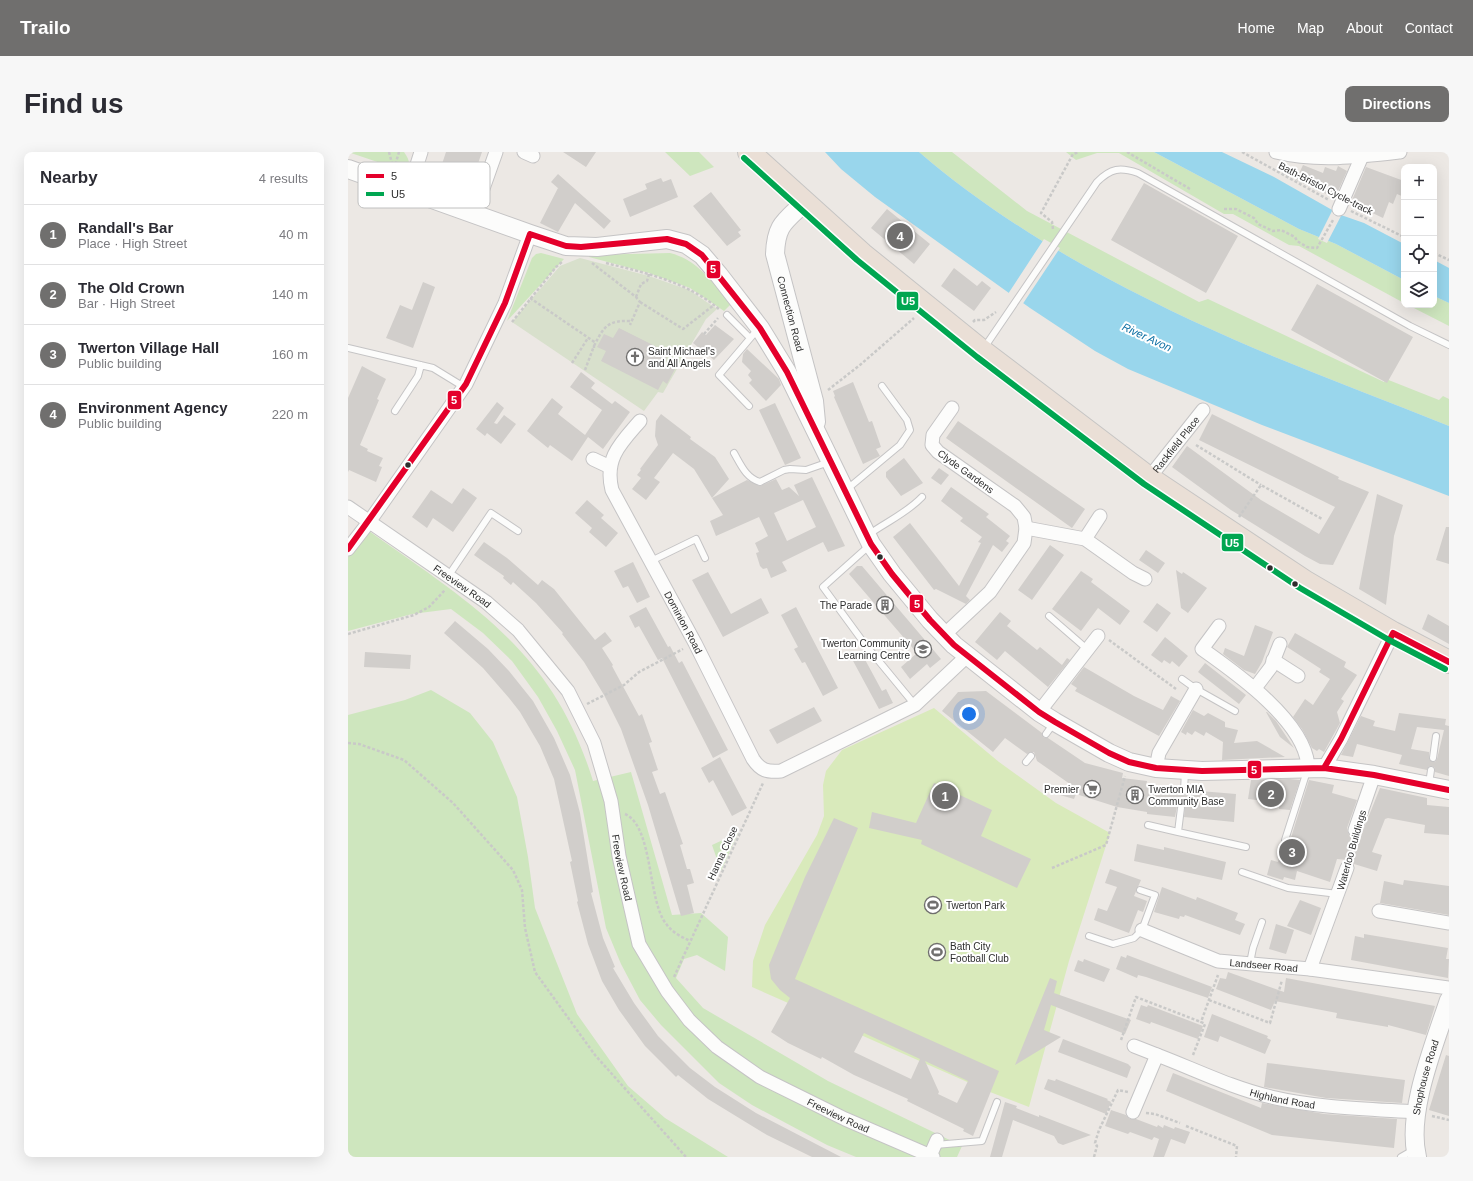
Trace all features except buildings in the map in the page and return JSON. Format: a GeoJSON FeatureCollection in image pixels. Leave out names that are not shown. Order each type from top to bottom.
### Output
{"type":"FeatureCollection","features":[{"type":"Feature","properties":{"kind":"highway"},"geometry":{"type":"LineString","coordinates":[[750,152],[804,203],[862,254],[982,351],[1149,478],[1304,581],[1393,633],[1449,662]]}},
{"type":"Feature","properties":{"kind":"street"},"geometry":{"type":"LineString","coordinates":[[418,162],[421,152]]}},
{"type":"Feature","properties":{"kind":"street"},"geometry":{"type":"LineString","coordinates":[[490,169],[496,152]]}},
{"type":"Feature","properties":{"kind":"street"},"geometry":{"type":"LineString","coordinates":[[1284,153],[1312,158],[1362,156],[1379,153],[1400,152]]}},
{"type":"Feature","properties":{"kind":"street"},"geometry":{"type":"LineString","coordinates":[[1339,207],[1362,156]]}},
{"type":"Feature","properties":{"kind":"street"},"geometry":{"type":"LineString","coordinates":[[348,169],[358,172]]}},
{"type":"Feature","properties":{"kind":"street","name":"Connection Road"},"geometry":{"type":"LineString","coordinates":[[804,203],[780,226],[775,238],[775,254],[814,401],[816,434]]}},
{"type":"Feature","properties":{"kind":"street"},"geometry":{"type":"LineString","coordinates":[[458,208],[559,244],[581,247],[667,239],[686,244],[702,255],[715,270],[755,333],[787,372],[869,540],[892,574],[944,635],[967,656],[1039,712],[1050,728],[1090,743],[1129,762],[1156,768],[1185,771],[1316,768],[1374,775],[1430,778],[1449,790]]}},
{"type":"Feature","properties":{"kind":"street"},"geometry":{"type":"LineString","coordinates":[[474,214],[476,208]]}},
{"type":"Feature","properties":{"kind":"street"},"geometry":{"type":"LineString","coordinates":[[348,549],[369,522],[464,387],[505,303],[530,234]]}},
{"type":"Feature","properties":{"kind":"street","name":"Clyde Gardens"},"geometry":{"type":"LineString","coordinates":[[952,408],[933,435],[932,445],[938,452],[1014,506],[1024,517],[1026,528]]}},
{"type":"Feature","properties":{"kind":"street","name":"Rackfield Place"},"geometry":{"type":"LineString","coordinates":[[1149,478],[1203,410]]}},
{"type":"Feature","properties":{"kind":"street","name":"Dominion Road"},"geometry":{"type":"LineString","coordinates":[[640,421],[613,456],[609,478],[615,498],[695,643],[753,759],[757,765],[768,772]]}},
{"type":"Feature","properties":{"kind":"street"},"geometry":{"type":"LineString","coordinates":[[593,459],[610,467]]}},
{"type":"Feature","properties":{"kind":"street","name":"Freeview Road"},"geometry":{"type":"LineString","coordinates":[[348,507],[452,577],[486,602],[518,630],[568,691],[594,743],[611,801],[619,856],[639,944],[667,992],[689,1020],[717,1047],[760,1077],[845,1119],[934,1150]]}},
{"type":"Feature","properties":{"kind":"street"},"geometry":{"type":"LineString","coordinates":[[1085,539],[1100,516]]}},
{"type":"Feature","properties":{"kind":"street"},"geometry":{"type":"LineString","coordinates":[[944,635],[990,592],[1024,543],[1026,528],[1085,539],[1133,573],[1145,579]]}},
{"type":"Feature","properties":{"kind":"street"},"geometry":{"type":"LineString","coordinates":[[1219,626],[1202,648],[1254,688],[1288,724],[1302,743],[1316,768]]}},
{"type":"Feature","properties":{"kind":"street"},"geometry":{"type":"LineString","coordinates":[[1316,768],[1341,739],[1393,633]]}},
{"type":"Feature","properties":{"kind":"street"},"geometry":{"type":"LineString","coordinates":[[1039,712],[1098,636]]}},
{"type":"Feature","properties":{"kind":"street"},"geometry":{"type":"LineString","coordinates":[[1254,688],[1271,667],[1280,644]]}},
{"type":"Feature","properties":{"kind":"street"},"geometry":{"type":"LineString","coordinates":[[768,772],[781,771],[915,705],[967,656]]}},
{"type":"Feature","properties":{"kind":"street"},"geometry":{"type":"LineString","coordinates":[[1273,660],[1298,676]]}},
{"type":"Feature","properties":{"kind":"street"},"geometry":{"type":"LineString","coordinates":[[1156,768],[1159,753],[1193,694]]}},
{"type":"Feature","properties":{"kind":"street","name":"Waterloo Buildings"},"geometry":{"type":"LineString","coordinates":[[1355,830],[1374,775]]}},
{"type":"Feature","properties":{"kind":"street","name":"Waterloo Buildings"},"geometry":{"type":"LineString","coordinates":[[1310,969],[1347,868]]}},
{"type":"Feature","properties":{"kind":"street"},"geometry":{"type":"LineString","coordinates":[[1379,911],[1449,923]]}},
{"type":"Feature","properties":{"kind":"street","name":"Landseer Road"},"geometry":{"type":"LineString","coordinates":[[1142,930],[1218,960],[1310,969],[1449,988]]}},
{"type":"Feature","properties":{"kind":"street","name":"Shophouse Road"},"geometry":{"type":"LineString","coordinates":[[1411,1154],[1416,1112],[1426,1071],[1449,1000]]}},
{"type":"Feature","properties":{"kind":"street","name":"Highland Road"},"geometry":{"type":"LineString","coordinates":[[1134,1046],[1251,1091],[1271,1097],[1338,1107],[1416,1112]]}},
{"type":"Feature","properties":{"kind":"street"},"geometry":{"type":"LineString","coordinates":[[1133,1112],[1156,1055]]}},
{"type":"Feature","properties":{"kind":"lane"},"geometry":{"type":"LineString","coordinates":[[982,351],[1097,182],[1111,171],[1126,169],[1138,173],[1410,326],[1449,345]]}},
{"type":"Feature","properties":{"kind":"lane"},"geometry":{"type":"LineString","coordinates":[[727,315],[755,333],[719,375],[749,406]]}},
{"type":"Feature","properties":{"kind":"lane"},"geometry":{"type":"LineString","coordinates":[[348,348],[433,368],[464,387]]}},
{"type":"Feature","properties":{"kind":"lane"},"geometry":{"type":"LineString","coordinates":[[395,411],[418,376],[421,365]]}},
{"type":"Feature","properties":{"kind":"lane"},"geometry":{"type":"LineString","coordinates":[[845,492],[900,445],[910,430],[907,420],[882,386]]}},
{"type":"Feature","properties":{"kind":"lane"},"geometry":{"type":"LineString","coordinates":[[734,453],[745,473],[753,480],[760,482],[784,470],[806,470],[830,461]]}},
{"type":"Feature","properties":{"kind":"lane"},"geometry":{"type":"LineString","coordinates":[[915,705],[864,643],[822,586],[898,514],[909,509],[922,497]]}},
{"type":"Feature","properties":{"kind":"lane"},"geometry":{"type":"LineString","coordinates":[[452,577],[491,513],[518,531]]}},
{"type":"Feature","properties":{"kind":"lane"},"geometry":{"type":"LineString","coordinates":[[651,561],[696,539],[705,558]]}},
{"type":"Feature","properties":{"kind":"lane"},"geometry":{"type":"LineString","coordinates":[[1049,616],[1087,649]]}},
{"type":"Feature","properties":{"kind":"lane"},"geometry":{"type":"LineString","coordinates":[[1182,679],[1193,694],[1235,711]]}},
{"type":"Feature","properties":{"kind":"lane"},"geometry":{"type":"LineString","coordinates":[[1433,758],[1436,736]]}},
{"type":"Feature","properties":{"kind":"lane"},"geometry":{"type":"LineString","coordinates":[[1026,762],[1031,756]]}},
{"type":"Feature","properties":{"kind":"lane"},"geometry":{"type":"LineString","coordinates":[[1285,840],[1297,808],[1316,768]]}},
{"type":"Feature","properties":{"kind":"lane"},"geometry":{"type":"LineString","coordinates":[[1184,790],[1185,771]]}},
{"type":"Feature","properties":{"kind":"lane"},"geometry":{"type":"LineString","coordinates":[[1178,832],[1181,808]]}},
{"type":"Feature","properties":{"kind":"lane"},"geometry":{"type":"LineString","coordinates":[[1148,825],[1246,847]]}},
{"type":"Feature","properties":{"kind":"lane"},"geometry":{"type":"LineString","coordinates":[[1242,872],[1288,888],[1338,894]]}},
{"type":"Feature","properties":{"kind":"lane"},"geometry":{"type":"LineString","coordinates":[[1088,936],[1113,944],[1134,938],[1142,930],[1155,895],[1140,890]]}},
{"type":"Feature","properties":{"kind":"lane"},"geometry":{"type":"LineString","coordinates":[[1250,963],[1253,948],[1262,922]]}},
{"type":"Feature","properties":{"kind":"lane"},"geometry":{"type":"LineString","coordinates":[[934,1150],[982,1141],[997,1102]]}},
{"type":"Feature","properties":{"kind":"path"},"geometry":{"type":"LineString","coordinates":[[389,152],[392,162]]}},
{"type":"Feature","properties":{"kind":"path"},"geometry":{"type":"LineString","coordinates":[[1054,228],[1052,222],[1041,213],[1073,154],[1079,152]]}},
{"type":"Feature","properties":{"kind":"path"},"geometry":{"type":"LineString","coordinates":[[1127,152],[1192,190]]}},
{"type":"Feature","properties":{"kind":"path","name":"Bath-Bristol Cycle-track"},"geometry":{"type":"LineString","coordinates":[[1242,152],[1339,207],[1402,236]]}},
{"type":"Feature","properties":{"kind":"path"},"geometry":{"type":"LineString","coordinates":[[1218,206],[1225,209],[1236,209],[1254,218],[1258,224],[1273,231],[1281,230],[1295,237],[1297,241],[1307,247],[1317,248],[1322,242],[1339,207]]}},
{"type":"Feature","properties":{"kind":"path"},"geometry":{"type":"LineString","coordinates":[[1437,254],[1449,260]]}},
{"type":"Feature","properties":{"kind":"path"},"geometry":{"type":"LineString","coordinates":[[596,261],[588,260],[636,297],[640,302],[683,329],[714,305]]}},
{"type":"Feature","properties":{"kind":"path"},"geometry":{"type":"LineString","coordinates":[[512,323],[530,298],[556,267],[566,261]]}},
{"type":"Feature","properties":{"kind":"path"},"geometry":{"type":"LineString","coordinates":[[604,263],[650,274],[690,289],[727,315]]}},
{"type":"Feature","properties":{"kind":"path"},"geometry":{"type":"LineString","coordinates":[[636,297],[641,284],[647,281],[650,274]]}},
{"type":"Feature","properties":{"kind":"path"},"geometry":{"type":"LineString","coordinates":[[530,298],[588,338],[595,345]]}},
{"type":"Feature","properties":{"kind":"path"},"geometry":{"type":"LineString","coordinates":[[630,325],[640,302]]}},
{"type":"Feature","properties":{"kind":"path"},"geometry":{"type":"LineString","coordinates":[[814,401],[860,365],[927,307]]}},
{"type":"Feature","properties":{"kind":"path"},"geometry":{"type":"LineString","coordinates":[[962,334],[975,320],[984,320],[1001,308]]}},
{"type":"Feature","properties":{"kind":"path"},"geometry":{"type":"LineString","coordinates":[[585,370],[601,331],[608,324],[621,321],[632,321]]}},
{"type":"Feature","properties":{"kind":"path"},"geometry":{"type":"LineString","coordinates":[[704,334],[714,324]]}},
{"type":"Feature","properties":{"kind":"path"},"geometry":{"type":"LineString","coordinates":[[572,363],[588,338]]}},
{"type":"Feature","properties":{"kind":"path"},"geometry":{"type":"LineString","coordinates":[[1196,444],[1322,519]]}},
{"type":"Feature","properties":{"kind":"path"},"geometry":{"type":"LineString","coordinates":[[1228,531],[1261,484]]}},
{"type":"Feature","properties":{"kind":"path"},"geometry":{"type":"LineString","coordinates":[[348,634],[414,615],[429,608],[452,577]]}},
{"type":"Feature","properties":{"kind":"path"},"geometry":{"type":"LineString","coordinates":[[1098,636],[1100,633],[1193,694]]}},
{"type":"Feature","properties":{"kind":"path"},"geometry":{"type":"LineString","coordinates":[[595,700],[624,685],[639,672],[695,643]]}},
{"type":"Feature","properties":{"kind":"path"},"geometry":{"type":"LineString","coordinates":[[348,743],[359,744],[404,760],[453,803],[513,870],[522,890],[525,928],[535,972],[595,1055],[686,1157]]}},
{"type":"Feature","properties":{"kind":"path"},"geometry":{"type":"LineString","coordinates":[[1052,868],[1106,845],[1129,762]]}},
{"type":"Feature","properties":{"kind":"path","name":"Hanna Close"},"geometry":{"type":"LineString","coordinates":[[674,977],[768,772]]}},
{"type":"Feature","properties":{"kind":"path"},"geometry":{"type":"LineString","coordinates":[[613,813],[620,812],[629,816],[637,825],[645,846],[659,909],[666,925],[677,934],[690,941]]}},
{"type":"Feature","properties":{"kind":"path","name":"Waterloo Buildings"},"geometry":{"type":"LineString","coordinates":[[1347,868],[1346,864],[1355,830]]}},
{"type":"Feature","properties":{"kind":"path"},"geometry":{"type":"LineString","coordinates":[[1202,1022],[1220,970],[1218,960]]}},
{"type":"Feature","properties":{"kind":"path"},"geometry":{"type":"LineString","coordinates":[[1209,1000],[1270,1023],[1286,967]]}},
{"type":"Feature","properties":{"kind":"path"},"geometry":{"type":"LineString","coordinates":[[1134,1046],[1121,1040],[1136,997],[1206,1024],[1188,1067]]}},
{"type":"Feature","properties":{"kind":"path"},"geometry":{"type":"LineString","coordinates":[[1094,1157],[1097,1146],[1095,1143],[1099,1130],[1118,1090],[1140,1094]]}},
{"type":"Feature","properties":{"kind":"path"},"geometry":{"type":"LineString","coordinates":[[1155,1114],[1180,1123]]}},
{"type":"Feature","properties":{"kind":"path"},"geometry":{"type":"LineString","coordinates":[[1186,1126],[1237,1146],[1236,1157]]}},
{"type":"Feature","properties":{"kind":"green space"},"geometry":{"type":"Polygon","coordinates":[[[348,152],[404,152],[409,162],[378,162],[348,152]]]}},
{"type":"Feature","properties":{"kind":"green space"},"geometry":{"type":"Polygon","coordinates":[[[665,152],[699,152],[714,167],[690,176],[665,152]]]}},
{"type":"Feature","properties":{"kind":"green space"},"geometry":{"type":"Polygon","coordinates":[[[919,152],[952,152],[1027,211],[1199,302],[1208,299],[1384,382],[1386,379],[1439,400],[1443,396],[1449,399],[1449,426],[1235,340],[1111,280],[1070,258],[992,208],[919,152]]]}},
{"type":"Feature","properties":{"kind":"green space"},"geometry":{"type":"Polygon","coordinates":[[[1066,152],[1154,152],[1299,229],[1336,244],[1401,278],[1401,301],[1299,246],[1289,245],[1233,214],[1224,214],[1119,153],[1097,153],[1076,160],[1066,152]]]}},
{"type":"Feature","properties":{"kind":"green space"},"geometry":{"type":"Polygon","coordinates":[[[541,253],[564,259],[507,321],[532,258],[536,254],[541,253]]]}},
{"type":"Feature","properties":{"kind":"green space"},"geometry":{"type":"Polygon","coordinates":[[[670,253],[680,256],[697,267],[711,280],[731,304],[724,311],[690,288],[649,273],[589,257],[589,255],[670,253]]]}},
{"type":"Feature","properties":{"kind":"green space","name":"Saint Michael's and All Angels"},"geometry":{"type":"Polygon","coordinates":[[[580,258],[649,276],[689,290],[717,309],[706,319],[663,393],[658,392],[644,411],[512,322],[560,266],[580,258]]]}},
{"type":"Feature","properties":{"kind":"green space"},"geometry":{"type":"Polygon","coordinates":[[[1437,297],[1449,303],[1449,326],[1414,308],[1437,308],[1437,297]]]}},
{"type":"Feature","properties":{"kind":"green space"},"geometry":{"type":"Polygon","coordinates":[[[369,531],[475,608],[505,635],[532,664],[556,698],[576,736],[593,781],[631,772],[672,915],[701,913],[728,937],[725,971],[697,955],[684,959],[676,978],[703,1008],[828,1081],[962,1146],[957,1157],[856,1157],[827,1145],[752,1105],[719,1083],[661,1025],[640,1000],[621,964],[606,928],[575,770],[557,731],[538,697],[512,661],[483,633],[451,609],[412,614],[348,631],[348,557],[369,531]]]}},
{"type":"Feature","properties":{"kind":"green space"},"geometry":{"type":"Polygon","coordinates":[[[431,690],[470,713],[493,742],[517,797],[528,857],[535,908],[577,1014],[628,1086],[665,1118],[728,1157],[348,1157],[348,715],[405,700],[431,690]]]}},
{"type":"Feature","properties":{"kind":"green space","name":"Twerton Park"},"geometry":{"type":"Polygon","coordinates":[[[934,708],[999,762],[1056,803],[1110,833],[1069,961],[1029,1107],[990,1092],[752,987],[753,961],[765,925],[817,835],[824,816],[823,785],[826,771],[842,750],[934,708]]]}},
{"type":"Feature","properties":{"kind":"green space"},"geometry":{"type":"Polygon","coordinates":[[[738,833],[721,871],[712,845],[738,833]]]}},
{"type":"Feature","properties":{"kind":"water","name":"River Avon"},"geometry":{"type":"Polygon","coordinates":[[[825,152],[919,152],[955,181],[1031,234],[1070,258],[1111,280],[1235,340],[1449,426],[1449,496],[1262,425],[1128,369],[1095,351],[1030,308],[875,197],[841,169],[825,152]]]}},
{"type":"Feature","properties":{"kind":"water"},"geometry":{"type":"Polygon","coordinates":[[[1154,152],[1222,152],[1274,177],[1341,215],[1364,223],[1401,242],[1401,278],[1336,244],[1299,229],[1154,152]]]}},
{"type":"Feature","properties":{"kind":"water"},"geometry":{"type":"Polygon","coordinates":[[[1437,262],[1449,268],[1449,303],[1437,297],[1437,262]]]}},
{"type":"Feature","properties":{"kind":"pier"},"geometry":{"type":"Polygon","coordinates":[[[1333,209],[1342,214],[1327,243],[1318,239],[1333,209]]]}},
{"type":"Feature","properties":{"kind":"pier"},"geometry":{"type":"Polygon","coordinates":[[[1044,239],[1060,248],[1022,305],[1008,294],[1044,239]]]}},
{"type":"Feature","properties":{"kind":"transit line","name":"U5"},"geometry":{"type":"LineString","coordinates":[[744,158],[857,260],[977,357],[1144,484],[1300,588],[1389,640],[1445,669]]}},
{"type":"Feature","properties":{"kind":"transit line","name":"5"},"geometry":{"type":"LineString","coordinates":[[530,234],[566,246],[581,247],[667,239],[686,244],[702,255],[760,328],[787,372],[871,544],[892,574],[930,620],[954,645],[1039,712],[1055,722],[1109,753],[1129,762],[1156,768],[1202,771],[1324,768],[1374,775],[1449,790]]}},
{"type":"Feature","properties":{"kind":"transit line","name":"5"},"geometry":{"type":"LineString","coordinates":[[348,549],[466,384],[505,303],[530,234]]}},
{"type":"Feature","properties":{"kind":"transit line","name":"5"},"geometry":{"type":"LineString","coordinates":[[1324,768],[1341,739],[1393,633],[1449,662]]}},
{"type":"Feature","properties":{"kind":"place","name":"Environment Agency"},"geometry":{"type":"Point","coordinates":[900,236]}},
{"type":"Feature","properties":{"kind":"place","name":"Saint Michael's and All Angels"},"geometry":{"type":"Point","coordinates":[635,357]}},
{"type":"Feature","properties":{"kind":"place","name":"The Parade"},"geometry":{"type":"Point","coordinates":[885,605]}},
{"type":"Feature","properties":{"kind":"place","name":"Twerton Community Learning Centre"},"geometry":{"type":"Point","coordinates":[923,649]}},
{"type":"Feature","properties":{"kind":"place","name":"Premier"},"geometry":{"type":"Point","coordinates":[1092,789]}},
{"type":"Feature","properties":{"kind":"place","name":"The Old Crown"},"geometry":{"type":"Point","coordinates":[1271,794]}},
{"type":"Feature","properties":{"kind":"place","name":"Twerton MIA Community Base"},"geometry":{"type":"Point","coordinates":[1135,795]}},
{"type":"Feature","properties":{"kind":"place","name":"Randall's Bar"},"geometry":{"type":"Point","coordinates":[945,796]}},
{"type":"Feature","properties":{"kind":"place","name":"Twerton Village Hall"},"geometry":{"type":"Point","coordinates":[1292,852]}},
{"type":"Feature","properties":{"kind":"place","name":"Twerton Park"},"geometry":{"type":"Point","coordinates":[933,905]}},
{"type":"Feature","properties":{"kind":"place","name":"Bath City Football Club"},"geometry":{"type":"Point","coordinates":[937,952]}}]}
